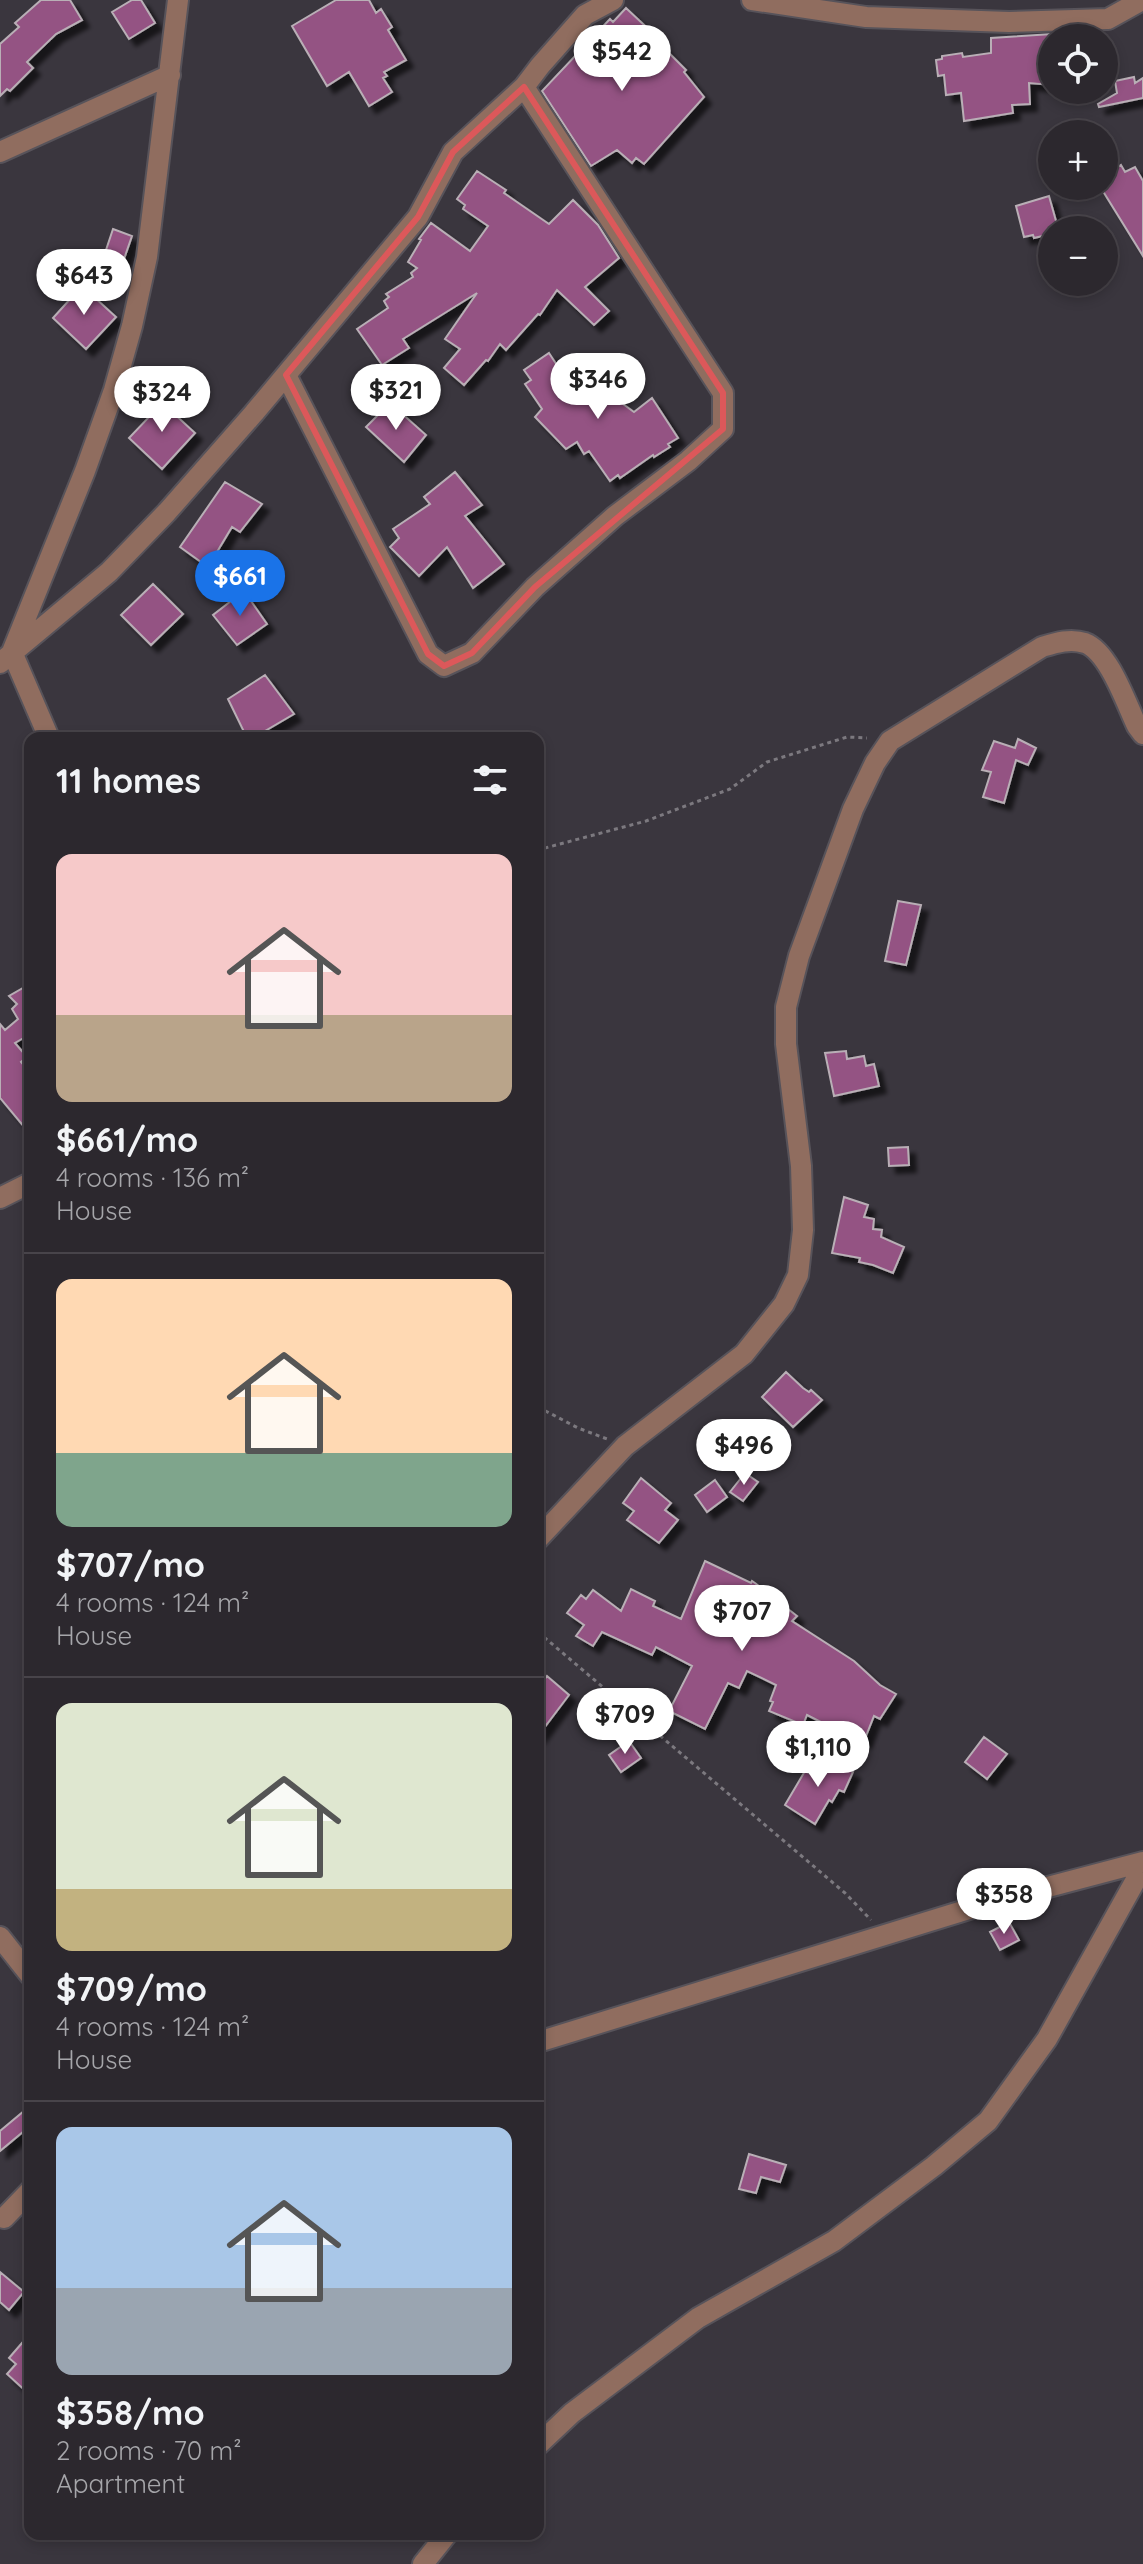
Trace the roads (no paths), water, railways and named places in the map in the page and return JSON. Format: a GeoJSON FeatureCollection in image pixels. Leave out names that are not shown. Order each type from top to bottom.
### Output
{"type":"FeatureCollection","features":[{"type":"Feature","properties":{"kind":"street"},"geometry":{"type":"LineString","coordinates":[[6,658],[85,471],[114,390],[132,326],[147,257],[178,0]]}},
{"type":"Feature","properties":{"kind":"street"},"geometry":{"type":"LineString","coordinates":[[6,658],[109,572],[167,512],[418,217],[453,152],[524,87],[585,15],[613,0]]}},
{"type":"Feature","properties":{"kind":"street"},"geometry":{"type":"LineString","coordinates":[[752,0],[866,17],[1009,22],[1108,19],[1142,0]]}},
{"type":"Feature","properties":{"kind":"street"},"geometry":{"type":"LineString","coordinates":[[0,152],[170,75]]}},
{"type":"Feature","properties":{"kind":"street"},"geometry":{"type":"LineString","coordinates":[[286,375],[428,654],[444,666],[472,653],[535,587],[615,516],[688,461],[723,429],[723,393],[524,87]]}},
{"type":"Feature","properties":{"kind":"street"},"geometry":{"type":"LineString","coordinates":[[544,1533],[625,1446],[744,1354],[784,1304],[798,1275],[803,1230],[801,1166],[786,1044],[786,1007],[799,956],[853,809],[875,763],[890,741],[1042,647],[1062,641],[1082,642],[1096,648],[1143,734]]}},
{"type":"Feature","properties":{"kind":"street"},"geometry":{"type":"LineString","coordinates":[[6,658],[46,732]]}},
{"type":"Feature","properties":{"kind":"street"},"geometry":{"type":"LineString","coordinates":[[0,1198],[24,1186]]}},
{"type":"Feature","properties":{"kind":"street"},"geometry":{"type":"LineString","coordinates":[[544,2040],[995,1901],[1143,1864]]}},
{"type":"Feature","properties":{"kind":"street"},"geometry":{"type":"LineString","coordinates":[[544,2439],[572,2413],[698,2318],[834,2241],[988,2121],[1047,2039],[1143,1864]]}},
{"type":"Feature","properties":{"kind":"street"},"geometry":{"type":"LineString","coordinates":[[0,1937],[24,1967]]}},
{"type":"Feature","properties":{"kind":"street"},"geometry":{"type":"LineString","coordinates":[[2,2219],[24,2197]]}},
{"type":"Feature","properties":{"kind":"street"},"geometry":{"type":"LineString","coordinates":[[2,2219],[24,2211]]}},
{"type":"Feature","properties":{"kind":"street"},"geometry":{"type":"LineString","coordinates":[[423,2564],[442,2540]]}}]}
